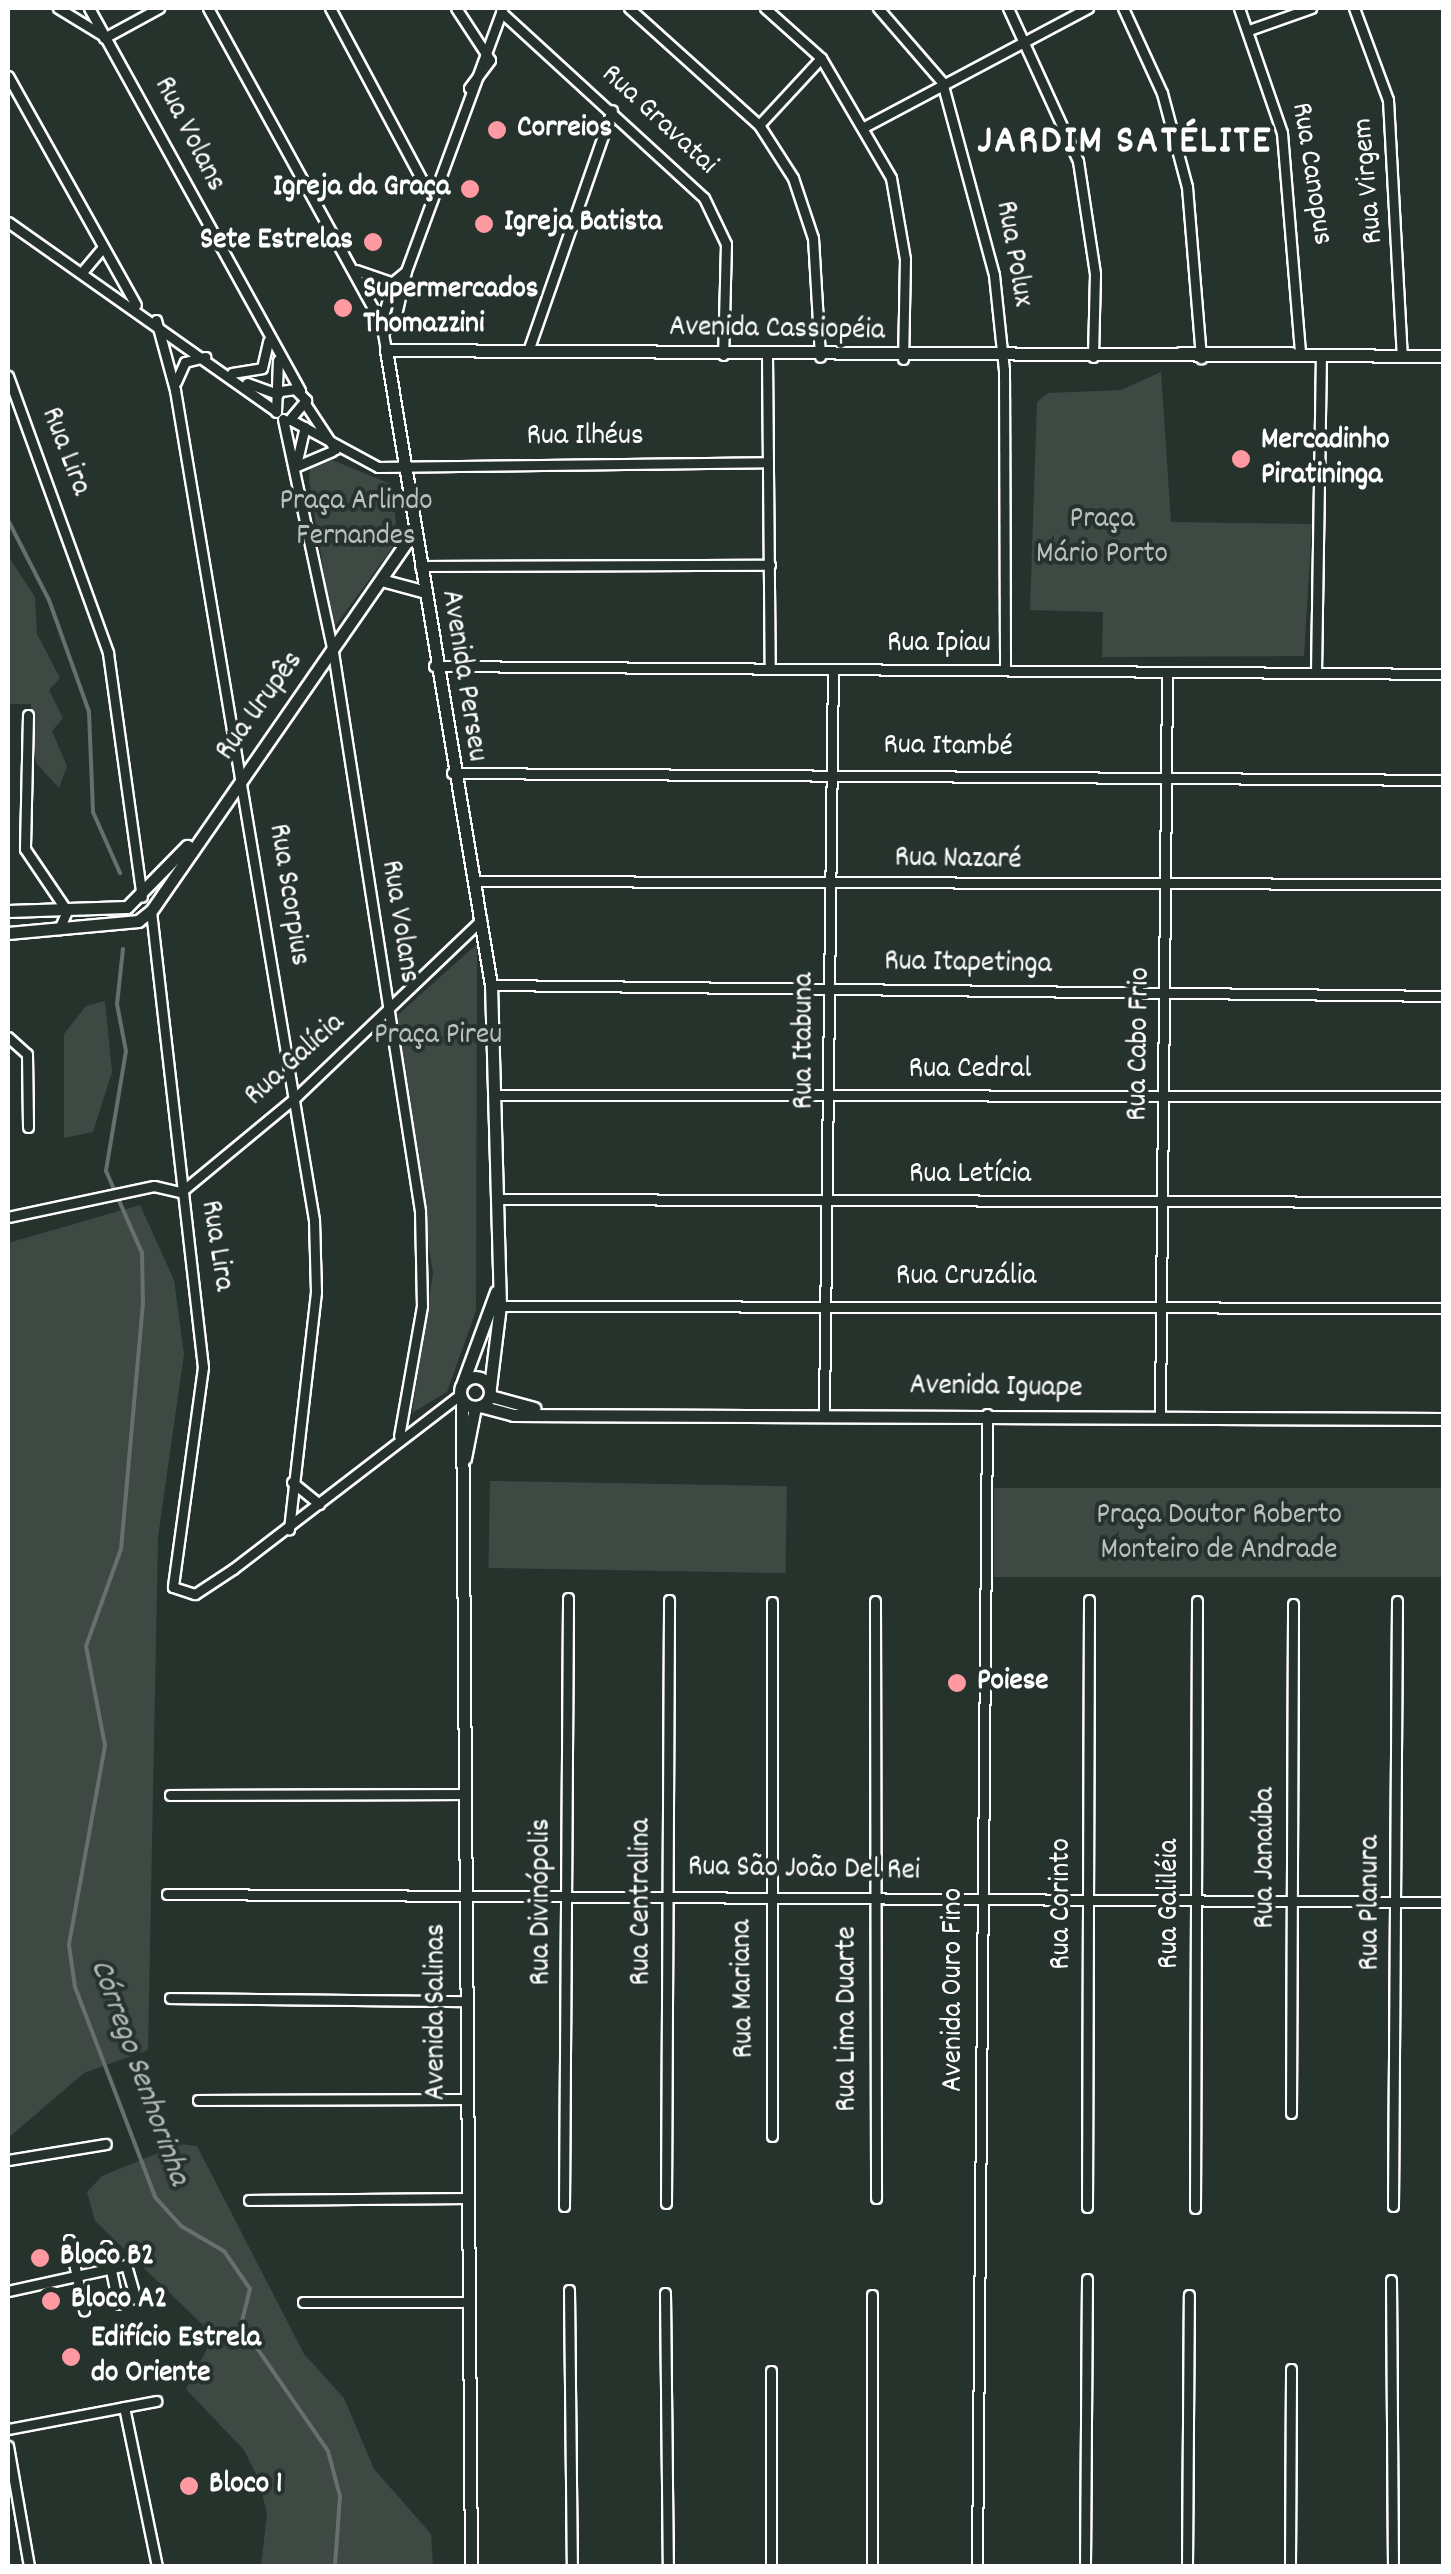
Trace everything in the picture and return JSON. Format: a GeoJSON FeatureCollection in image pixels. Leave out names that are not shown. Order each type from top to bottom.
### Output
{"type":"FeatureCollection","features":[{"type":"Feature","properties":{"kind":"street"},"geometry":{"type":"LineString","coordinates":[[58,8],[103,37],[159,8]]}},
{"type":"Feature","properties":{"kind":"street","name":"Rua Volans"},"geometry":{"type":"LineString","coordinates":[[89,8],[300,391],[304,411]]}},
{"type":"Feature","properties":{"kind":"street","name":"Avenida Perseu"},"geometry":{"type":"LineString","coordinates":[[208,8],[354,269],[381,323],[386,344],[434,666],[492,985],[497,1094],[496,1291],[490,1392]]}},
{"type":"Feature","properties":{"kind":"street"},"geometry":{"type":"LineString","coordinates":[[330,8],[432,199]]}},
{"type":"Feature","properties":{"kind":"street"},"geometry":{"type":"LineString","coordinates":[[386,344],[406,286],[406,271],[469,88],[488,72],[483,52],[456,8]]}},
{"type":"Feature","properties":{"kind":"street"},"geometry":{"type":"LineString","coordinates":[[629,8],[759,125],[807,208],[820,357]]}},
{"type":"Feature","properties":{"kind":"street"},"geometry":{"type":"LineString","coordinates":[[765,8],[821,58],[864,127],[900,218],[903,359]]}},
{"type":"Feature","properties":{"kind":"street","name":"Rua Polux"},"geometry":{"type":"LineString","coordinates":[[878,8],[942,82],[981,211],[1002,359],[1006,670]]}},
{"type":"Feature","properties":{"kind":"street"},"geometry":{"type":"LineString","coordinates":[[1008,8],[1062,112],[1088,213],[1093,358]]}},
{"type":"Feature","properties":{"kind":"street"},"geometry":{"type":"LineString","coordinates":[[864,127],[942,82],[1028,43],[1088,8]]}},
{"type":"Feature","properties":{"kind":"street"},"geometry":{"type":"LineString","coordinates":[[1124,8],[1162,93],[1187,188],[1201,354]]}},
{"type":"Feature","properties":{"kind":"street","name":"Rua Canopus"},"geometry":{"type":"LineString","coordinates":[[1239,8],[1249,30],[1291,183],[1298,354]]}},
{"type":"Feature","properties":{"kind":"street"},"geometry":{"type":"LineString","coordinates":[[1249,30],[1311,8]]}},
{"type":"Feature","properties":{"kind":"street","name":"Rua Virgem"},"geometry":{"type":"LineString","coordinates":[[1354,8],[1388,100],[1402,355]]}},
{"type":"Feature","properties":{"kind":"street"},"geometry":{"type":"LineString","coordinates":[[483,52],[502,10]]}},
{"type":"Feature","properties":{"kind":"street","name":"Rua Gravatai"},"geometry":{"type":"LineString","coordinates":[[502,10],[704,198],[726,244],[723,355]]}},
{"type":"Feature","properties":{"kind":"street"},"geometry":{"type":"LineString","coordinates":[[759,125],[821,58]]}},
{"type":"Feature","properties":{"kind":"street"},"geometry":{"type":"LineString","coordinates":[[8,76],[136,306]]}},
{"type":"Feature","properties":{"kind":"street"},"geometry":{"type":"LineString","coordinates":[[528,352],[612,110]]}},
{"type":"Feature","properties":{"kind":"street"},"geometry":{"type":"LineString","coordinates":[[8,222],[156,320],[244,382],[283,417],[336,452],[368,466],[402,464]]}},
{"type":"Feature","properties":{"kind":"street"},"geometry":{"type":"LineString","coordinates":[[83,271],[104,247]]}},
{"type":"Feature","properties":{"kind":"street"},"geometry":{"type":"LineString","coordinates":[[354,269],[406,286]]}},
{"type":"Feature","properties":{"kind":"street"},"geometry":{"type":"LineString","coordinates":[[394,327],[381,323],[392,282],[406,271]]}},
{"type":"Feature","properties":{"kind":"street","name":"Rua Scorpius"},"geometry":{"type":"LineString","coordinates":[[156,320],[175,390],[296,1097],[316,1292],[289,1528]]}},
{"type":"Feature","properties":{"kind":"street"},"geometry":{"type":"LineString","coordinates":[[230,372],[262,368],[268,334]]}},
{"type":"Feature","properties":{"kind":"street","name":"Avenida Cassiopéia"},"geometry":{"type":"LineString","coordinates":[[386,344],[528,352],[903,359],[1201,354],[1444,356]]}},
{"type":"Feature","properties":{"kind":"street"},"geometry":{"type":"LineString","coordinates":[[276,352],[283,417]]}},
{"type":"Feature","properties":{"kind":"street"},"geometry":{"type":"LineString","coordinates":[[1316,672],[1321,354]]}},
{"type":"Feature","properties":{"kind":"street"},"geometry":{"type":"LineString","coordinates":[[767,355],[770,669]]}},
{"type":"Feature","properties":{"kind":"street"},"geometry":{"type":"LineString","coordinates":[[175,390],[185,362],[206,357]]}},
{"type":"Feature","properties":{"kind":"street","name":"Rua Lira"},"geometry":{"type":"LineString","coordinates":[[8,376],[108,653],[142,899]]}},
{"type":"Feature","properties":{"kind":"street"},"geometry":{"type":"LineString","coordinates":[[244,382],[280,392],[300,391]]}},
{"type":"Feature","properties":{"kind":"street"},"geometry":{"type":"LineString","coordinates":[[304,411],[336,452]]}},
{"type":"Feature","properties":{"kind":"street"},"geometry":{"type":"LineString","coordinates":[[283,417],[304,411]]}},
{"type":"Feature","properties":{"kind":"street"},"geometry":{"type":"LineString","coordinates":[[296,468],[306,432],[304,411]]}},
{"type":"Feature","properties":{"kind":"street","name":"Rua Volans"},"geometry":{"type":"LineString","coordinates":[[283,417],[332,652],[424,1274],[399,1436]]}},
{"type":"Feature","properties":{"kind":"street"},"geometry":{"type":"LineString","coordinates":[[296,468],[310,454],[336,452]]}},
{"type":"Feature","properties":{"kind":"street","name":"Rua Ilhéus"},"geometry":{"type":"LineString","coordinates":[[402,464],[768,462]]}},
{"type":"Feature","properties":{"kind":"street","name":"Rua Urupês"},"geometry":{"type":"LineString","coordinates":[[151,912],[197,836],[385,581],[413,534]]}},
{"type":"Feature","properties":{"kind":"street"},"geometry":{"type":"LineString","coordinates":[[420,566],[770,565]]}},
{"type":"Feature","properties":{"kind":"street"},"geometry":{"type":"LineString","coordinates":[[385,581],[423,591]]}},
{"type":"Feature","properties":{"kind":"street","name":"Rua Ipiau"},"geometry":{"type":"LineString","coordinates":[[434,666],[1444,674]]}},
{"type":"Feature","properties":{"kind":"street","name":"Rua Itabuna"},"geometry":{"type":"LineString","coordinates":[[824,1412],[831,1095],[833,670]]}},
{"type":"Feature","properties":{"kind":"street","name":"Rua Cabo Frio"},"geometry":{"type":"LineString","coordinates":[[1160,1416],[1169,889],[1167,672]]}},
{"type":"Feature","properties":{"kind":"street"},"geometry":{"type":"LineString","coordinates":[[28,715],[26,849],[67,911]]}},
{"type":"Feature","properties":{"kind":"street","name":"Rua Itambé"},"geometry":{"type":"LineString","coordinates":[[452,773],[832,771],[1444,780]]}},
{"type":"Feature","properties":{"kind":"street"},"geometry":{"type":"LineString","coordinates":[[8,911],[67,911],[142,899],[197,836]]}},
{"type":"Feature","properties":{"kind":"street","name":"Rua Nazaré"},"geometry":{"type":"LineString","coordinates":[[473,881],[1169,889],[1444,884]]}},
{"type":"Feature","properties":{"kind":"street"},"geometry":{"type":"LineString","coordinates":[[51,934],[67,911]]}},
{"type":"Feature","properties":{"kind":"street"},"geometry":{"type":"LineString","coordinates":[[8,934],[51,934],[151,912]]}},
{"type":"Feature","properties":{"kind":"street","name":"Rua Lira"},"geometry":{"type":"LineString","coordinates":[[151,912],[203,1367],[173,1587],[195,1594],[289,1528]]}},
{"type":"Feature","properties":{"kind":"street","name":"Rua Galícia"},"geometry":{"type":"LineString","coordinates":[[181,1192],[296,1097],[481,920]]}},
{"type":"Feature","properties":{"kind":"street","name":"Rua Itapetinga"},"geometry":{"type":"LineString","coordinates":[[492,985],[1444,996]]}},
{"type":"Feature","properties":{"kind":"street"},"geometry":{"type":"LineString","coordinates":[[8,1037],[27,1054],[28,1127]]}},
{"type":"Feature","properties":{"kind":"street","name":"Rua Cedral"},"geometry":{"type":"LineString","coordinates":[[497,1094],[1444,1096]]}},
{"type":"Feature","properties":{"kind":"street"},"geometry":{"type":"LineString","coordinates":[[8,1216],[128,1192],[181,1192]]}},
{"type":"Feature","properties":{"kind":"street","name":"Rua Letícia"},"geometry":{"type":"LineString","coordinates":[[496,1199],[1444,1202]]}},
{"type":"Feature","properties":{"kind":"street","name":"Rua Cruzália"},"geometry":{"type":"LineString","coordinates":[[494,1306],[827,1303],[1444,1308]]}},
{"type":"Feature","properties":{"kind":"street","name":"Avenida Perseu"},"geometry":{"type":"LineString","coordinates":[[462,1392],[494,1306]]}},
{"type":"Feature","properties":{"kind":"street","name":"Avenida Iguape"},"geometry":{"type":"LineString","coordinates":[[462,1392],[476,1376],[490,1392],[548,1412]]}},
{"type":"Feature","properties":{"kind":"street"},"geometry":{"type":"LineString","coordinates":[[289,1528],[399,1436],[462,1392],[477,1406],[490,1392]]}},
{"type":"Feature","properties":{"kind":"street","name":"Avenida Salinas"},"geometry":{"type":"LineString","coordinates":[[462,1392],[466,1794],[462,2302],[471,2566]]}},
{"type":"Feature","properties":{"kind":"street","name":"Avenida Iguape"},"geometry":{"type":"LineString","coordinates":[[477,1406],[548,1412],[1444,1419]]}},
{"type":"Feature","properties":{"kind":"street","name":"Avenida Salinas"},"geometry":{"type":"LineString","coordinates":[[465,1458],[477,1406]]}},
{"type":"Feature","properties":{"kind":"street","name":"Avenida Ouro Fino"},"geometry":{"type":"LineString","coordinates":[[976,2566],[986,1414]]}},
{"type":"Feature","properties":{"kind":"street"},"geometry":{"type":"LineString","coordinates":[[292,1482],[319,1504]]}},
{"type":"Feature","properties":{"kind":"street","name":"Rua Divinópolis"},"geometry":{"type":"LineString","coordinates":[[564,2206],[568,1598]]}},
{"type":"Feature","properties":{"kind":"street","name":"Rua Centralina"},"geometry":{"type":"LineString","coordinates":[[666,2204],[669,1600]]}},
{"type":"Feature","properties":{"kind":"street","name":"Rua Lima Duarte"},"geometry":{"type":"LineString","coordinates":[[876,1600],[876,2198]]}},
{"type":"Feature","properties":{"kind":"street","name":"Rua Corinto"},"geometry":{"type":"LineString","coordinates":[[1086,2207],[1089,1600]]}},
{"type":"Feature","properties":{"kind":"street","name":"Rua Galiléia"},"geometry":{"type":"LineString","coordinates":[[1195,2208],[1197,1601]]}},
{"type":"Feature","properties":{"kind":"street","name":"Rua Planura"},"geometry":{"type":"LineString","coordinates":[[1393,2206],[1398,1601]]}},
{"type":"Feature","properties":{"kind":"street","name":"Rua Mariana"},"geometry":{"type":"LineString","coordinates":[[772,1602],[772,2136]]}},
{"type":"Feature","properties":{"kind":"street","name":"Rua Janaúba"},"geometry":{"type":"LineString","coordinates":[[1291,2113],[1293,1604]]}},
{"type":"Feature","properties":{"kind":"street"},"geometry":{"type":"LineString","coordinates":[[170,1795],[466,1794]]}},
{"type":"Feature","properties":{"kind":"street","name":"Rua São João Del Rei"},"geometry":{"type":"LineString","coordinates":[[167,1894],[668,1894],[1444,1902]]}},
{"type":"Feature","properties":{"kind":"street"},"geometry":{"type":"LineString","coordinates":[[170,1998],[466,2000]]}},
{"type":"Feature","properties":{"kind":"street"},"geometry":{"type":"LineString","coordinates":[[198,2100],[464,2099]]}},
{"type":"Feature","properties":{"kind":"street"},"geometry":{"type":"LineString","coordinates":[[8,2160],[106,2144]]}},
{"type":"Feature","properties":{"kind":"street"},"geometry":{"type":"LineString","coordinates":[[249,2200],[463,2198]]}},
{"type":"Feature","properties":{"kind":"street"},"geometry":{"type":"LineString","coordinates":[[69,2240],[84,2310]]}},
{"type":"Feature","properties":{"kind":"street"},"geometry":{"type":"LineString","coordinates":[[106,2246],[118,2304]]}},
{"type":"Feature","properties":{"kind":"street"},"geometry":{"type":"LineString","coordinates":[[8,2290],[128,2266],[136,2299]]}},
{"type":"Feature","properties":{"kind":"street"},"geometry":{"type":"LineString","coordinates":[[1085,2566],[1086,2279]]}},
{"type":"Feature","properties":{"kind":"street"},"geometry":{"type":"LineString","coordinates":[[1392,2280],[1393,2566]]}},
{"type":"Feature","properties":{"kind":"street"},"geometry":{"type":"LineString","coordinates":[[569,2290],[572,2566]]}},
{"type":"Feature","properties":{"kind":"street"},"geometry":{"type":"LineString","coordinates":[[664,2293],[668,2566]]}},
{"type":"Feature","properties":{"kind":"street"},"geometry":{"type":"LineString","coordinates":[[1187,2566],[1189,2294]]}},
{"type":"Feature","properties":{"kind":"street"},"geometry":{"type":"LineString","coordinates":[[872,2295],[872,2566]]}},
{"type":"Feature","properties":{"kind":"street"},"geometry":{"type":"LineString","coordinates":[[304,2302],[462,2302]]}},
{"type":"Feature","properties":{"kind":"street"},"geometry":{"type":"LineString","coordinates":[[1290,2566],[1291,2369]]}},
{"type":"Feature","properties":{"kind":"street"},"geometry":{"type":"LineString","coordinates":[[770,2566],[771,2371]]}},
{"type":"Feature","properties":{"kind":"street"},"geometry":{"type":"LineString","coordinates":[[8,2429],[156,2401]]}},
{"type":"Feature","properties":{"kind":"street"},"geometry":{"type":"LineString","coordinates":[[124,2407],[157,2566]]}},
{"type":"Feature","properties":{"kind":"street"},"geometry":{"type":"LineString","coordinates":[[8,2446],[28,2566]]}},
{"type":"Feature","properties":{"kind":"green space","name":"Praça Mário Porto"},"geometry":{"type":"Polygon","coordinates":[[[1161,372],[1171,522],[1312,524],[1304,656],[1102,657],[1103,612],[1030,610],[1037,402],[1048,393],[1121,390],[1161,372]]]}},
{"type":"Feature","properties":{"kind":"green space","name":"Praça Arlindo Fernandes"},"geometry":{"type":"Polygon","coordinates":[[[332,460],[391,484],[398,540],[333,629],[309,480],[310,467],[332,460]]]}},
{"type":"Feature","properties":{"kind":"green space"},"geometry":{"type":"Polygon","coordinates":[[[8,556],[35,597],[37,634],[60,678],[49,690],[63,718],[52,731],[67,766],[59,788],[36,763],[31,704],[8,704],[8,556]]]}},
{"type":"Feature","properties":{"kind":"green space","name":"Praça Pireu"},"geometry":{"type":"Polygon","coordinates":[[[477,944],[476,1311],[447,1392],[412,1413],[433,1273],[392,1020],[477,944]]]}},
{"type":"Feature","properties":{"kind":"green space"},"geometry":{"type":"Polygon","coordinates":[[[105,1001],[112,1072],[93,1132],[64,1138],[64,1034],[86,1006],[105,1001]]]}},
{"type":"Feature","properties":{"kind":"green space"},"geometry":{"type":"Polygon","coordinates":[[[140,1205],[174,1280],[184,1354],[158,1537],[148,2050],[84,2073],[8,2138],[8,1243],[140,1205]]]}},
{"type":"Feature","properties":{"kind":"green space"},"geometry":{"type":"Polygon","coordinates":[[[490,1481],[787,1486],[785,1573],[488,1568],[490,1481]]]}},
{"type":"Feature","properties":{"kind":"green space","name":"Praça Doutor Roberto Monteiro de Andrade"},"geometry":{"type":"Polygon","coordinates":[[[994,1488],[1443,1488],[1443,1577],[994,1577],[994,1488]]]}},
{"type":"Feature","properties":{"kind":"green space"},"geometry":{"type":"Polygon","coordinates":[[[180,2144],[197,2146],[304,2354],[344,2398],[374,2469],[431,2534],[433,2566],[261,2566],[267,2514],[259,2480],[244,2450],[186,2389],[209,2345],[202,2324],[95,2221],[87,2192],[102,2176],[180,2144]]]}},
{"type":"Feature","properties":{"kind":"waterway","name":"Córrego Senhorinha"},"geometry":{"type":"LineString","coordinates":[[8,520],[49,600],[89,712],[93,812],[120,873]]}},
{"type":"Feature","properties":{"kind":"waterway","name":"Córrego Senhorinha"},"geometry":{"type":"LineString","coordinates":[[123,949],[117,1004],[126,1051],[106,1171],[142,1253],[143,1303],[121,1549],[86,1646],[105,1746],[69,1945],[75,1987],[155,2197],[181,2226],[224,2251],[250,2289],[241,2325],[328,2451],[340,2496],[335,2566]]}},
{"type":"Feature","properties":{"kind":"place","name":"Correios"},"geometry":{"type":"Point","coordinates":[497,130]}},
{"type":"Feature","properties":{"kind":"place","name":"Igreja da Graça"},"geometry":{"type":"Point","coordinates":[470,189]}},
{"type":"Feature","properties":{"kind":"place","name":"Igreja Batista"},"geometry":{"type":"Point","coordinates":[484,224]}},
{"type":"Feature","properties":{"kind":"place","name":"Sete Estrelas"},"geometry":{"type":"Point","coordinates":[373,242]}},
{"type":"Feature","properties":{"kind":"place","name":"Supermercados Thomazzini"},"geometry":{"type":"Point","coordinates":[343,308]}},
{"type":"Feature","properties":{"kind":"place","name":"Mercadinho Piratininga"},"geometry":{"type":"Point","coordinates":[1241,459]}},
{"type":"Feature","properties":{"kind":"place","name":"Poiese"},"geometry":{"type":"Point","coordinates":[957,1683]}},
{"type":"Feature","properties":{"kind":"place","name":"Bloco B2"},"geometry":{"type":"Point","coordinates":[40,2258]}},
{"type":"Feature","properties":{"kind":"place","name":"Bloco A2"},"geometry":{"type":"Point","coordinates":[51,2301]}},
{"type":"Feature","properties":{"kind":"place","name":"Edifício Estrela do Oriente"},"geometry":{"type":"Point","coordinates":[71,2357]}},
{"type":"Feature","properties":{"kind":"place","name":"Bloco 1"},"geometry":{"type":"Point","coordinates":[189,2486]}},
{"type":"Feature","properties":{"kind":"district","name":"JARDIM SATÉLITE"},"geometry":{"type":"Point","coordinates":[1125,144]}}]}
